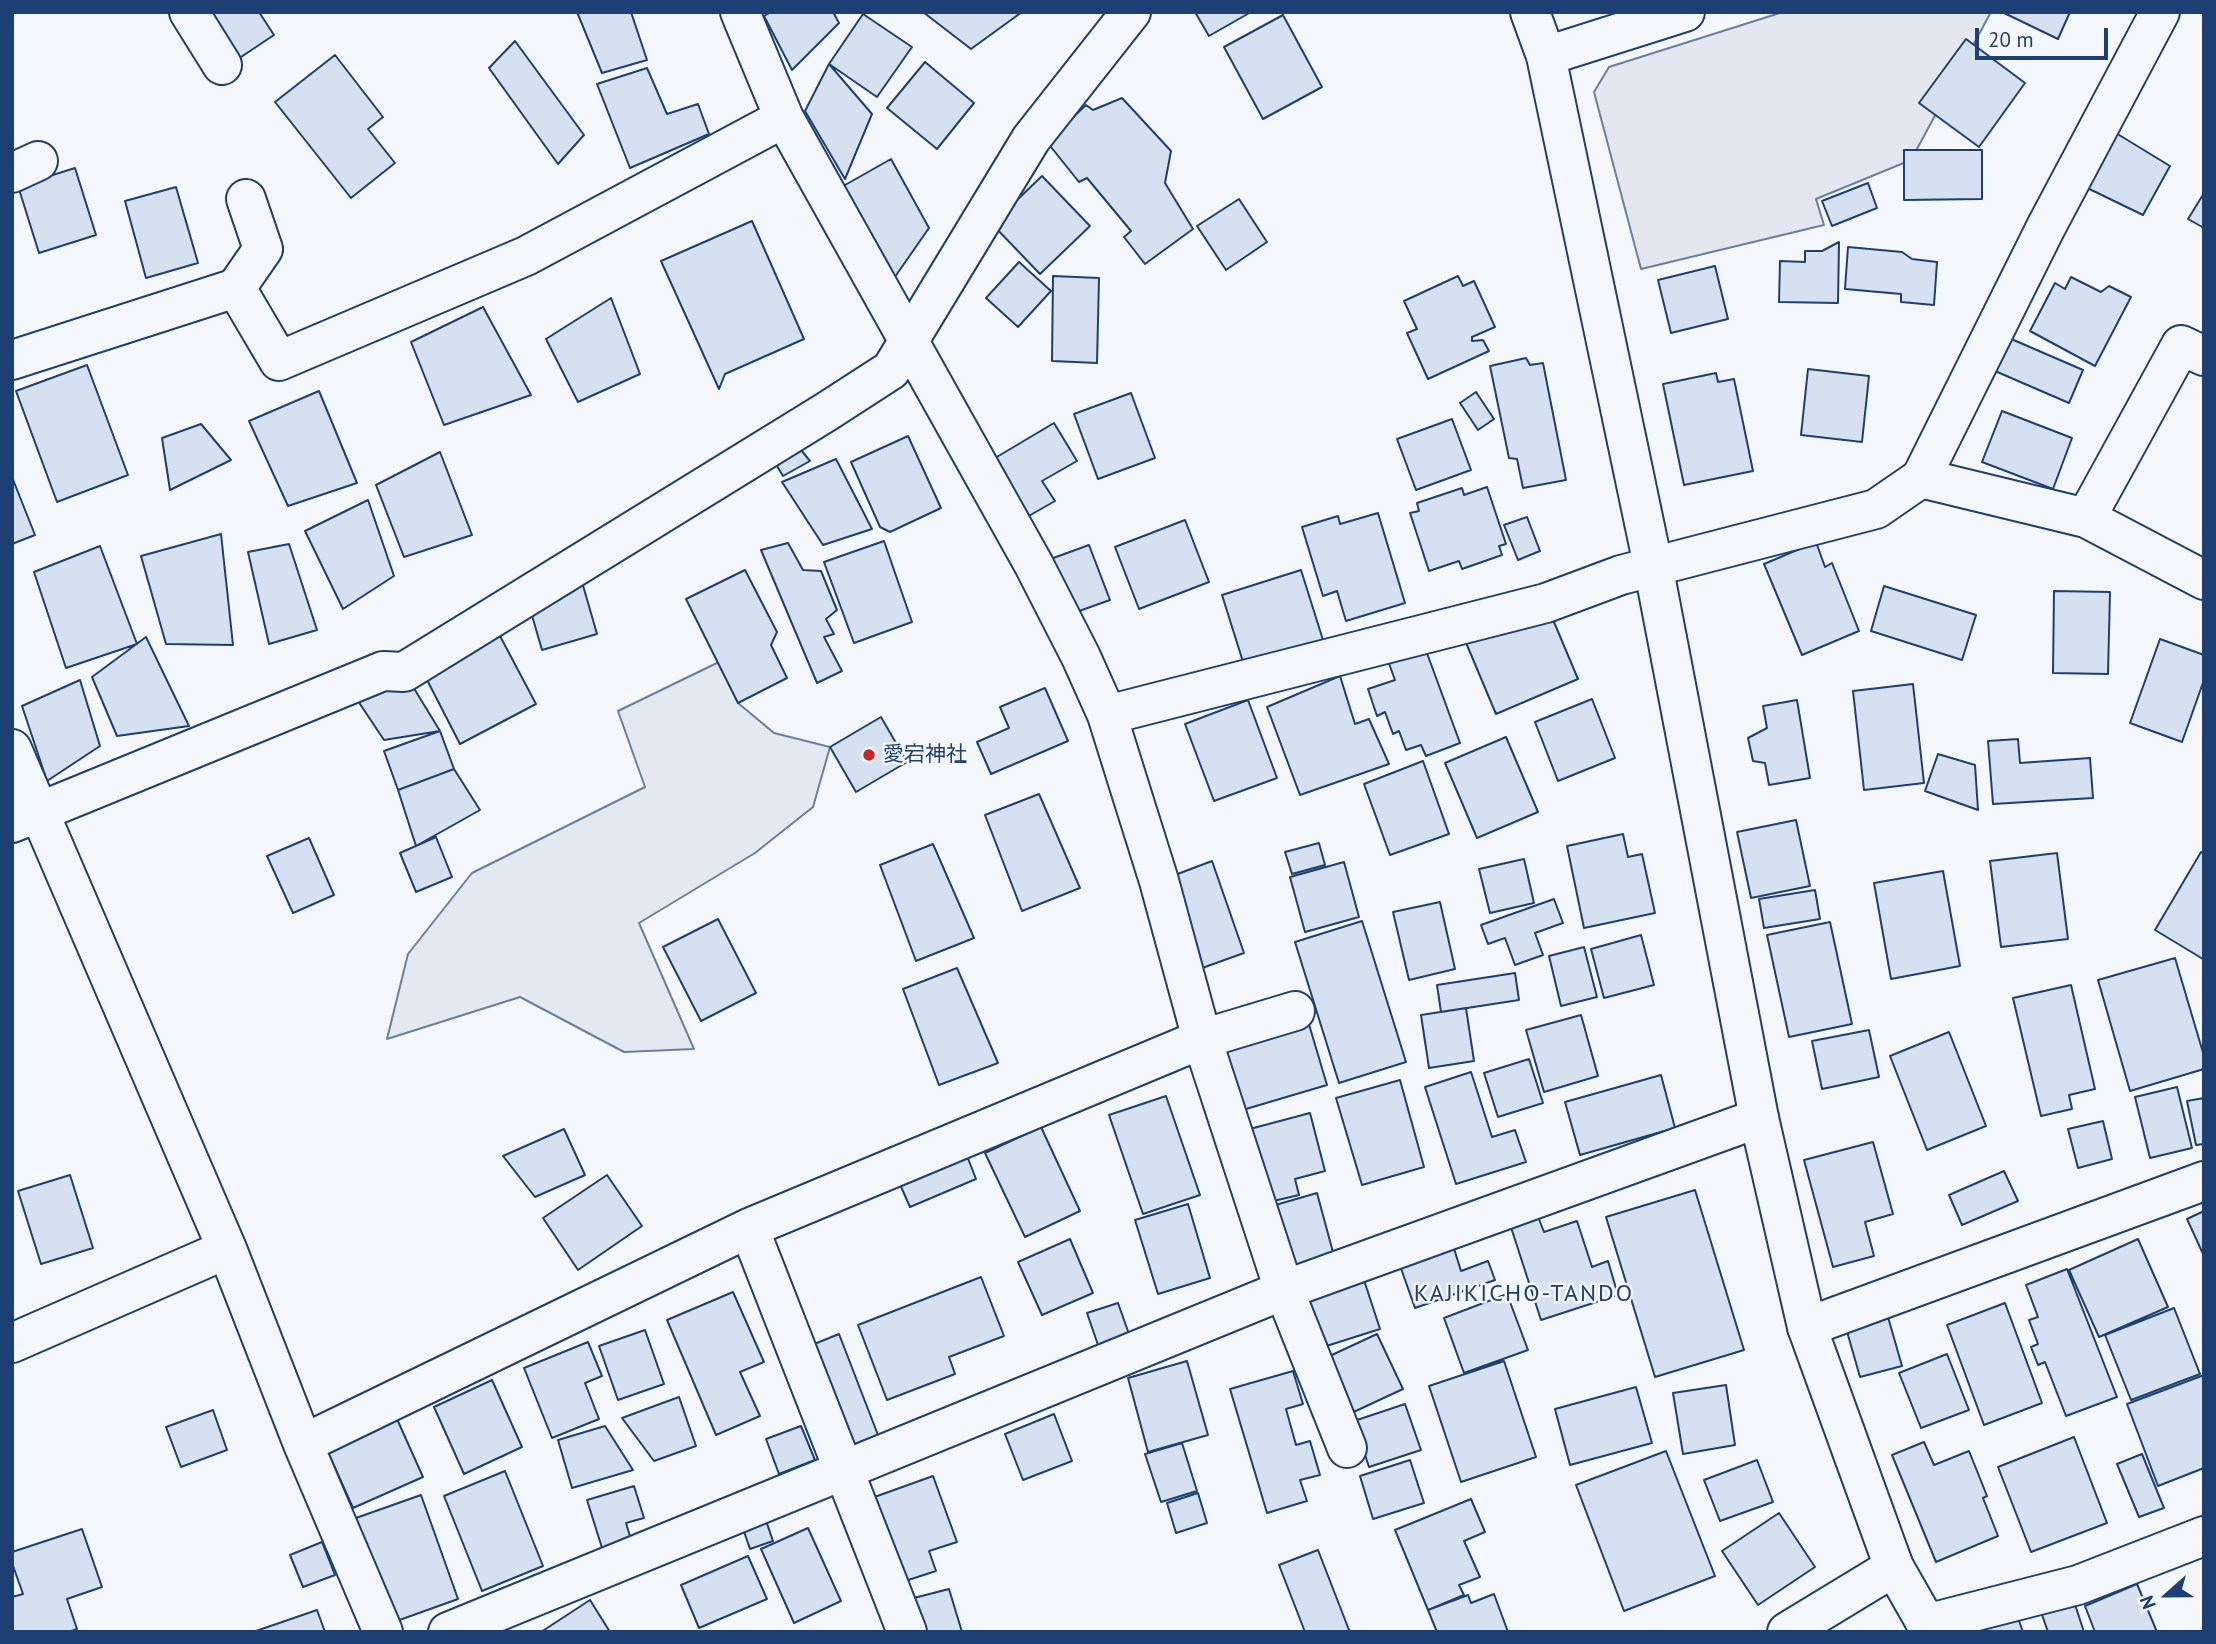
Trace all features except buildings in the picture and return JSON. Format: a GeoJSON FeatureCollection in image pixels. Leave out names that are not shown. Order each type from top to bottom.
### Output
{"type":"FeatureCollection","features":[{"type":"Feature","properties":{"kind":"street"},"geometry":{"type":"LineString","coordinates":[[189,12],[222,65]]}},
{"type":"Feature","properties":{"kind":"street"},"geometry":{"type":"LineString","coordinates":[[740,12],[784,118],[1034,565],[1107,715],[1159,881],[1202,1039],[1284,1290],[1346,1448]]}},
{"type":"Feature","properties":{"kind":"street"},"geometry":{"type":"LineString","coordinates":[[27,818],[383,671],[404,672],[891,370],[1031,139],[1131,12]]}},
{"type":"Feature","properties":{"kind":"street"},"geometry":{"type":"LineString","coordinates":[[1530,12],[1546,56],[1653,565],[1759,1118],[1807,1327],[1894,1567],[1929,1628],[2078,1585],[2204,1536]]}},
{"type":"Feature","properties":{"kind":"street"},"geometry":{"type":"LineString","coordinates":[[1546,56],[1685,12]]}},
{"type":"Feature","properties":{"kind":"street"},"geometry":{"type":"LineString","coordinates":[[1107,715],[1546,603],[1653,565],[1876,509],[1921,478],[2046,227],[2160,12]]}},
{"type":"Feature","properties":{"kind":"street"},"geometry":{"type":"LineString","coordinates":[[236,288],[279,361],[526,256],[784,118]]}},
{"type":"Feature","properties":{"kind":"street"},"geometry":{"type":"LineString","coordinates":[[12,360],[236,288],[263,249],[246,199]]}},
{"type":"Feature","properties":{"kind":"street"},"geometry":{"type":"LineString","coordinates":[[2086,518],[2181,345],[2204,356]]}},
{"type":"Feature","properties":{"kind":"street"},"geometry":{"type":"LineString","coordinates":[[1921,478],[2086,518],[2204,580]]}},
{"type":"Feature","properties":{"kind":"street"},"geometry":{"type":"LineString","coordinates":[[12,748],[27,818],[227,1249],[303,1444],[383,1632]]}},
{"type":"Feature","properties":{"kind":"street"},"geometry":{"type":"LineString","coordinates":[[303,1444],[749,1228],[1202,1039],[1295,1011]]}},
{"type":"Feature","properties":{"kind":"street"},"geometry":{"type":"LineString","coordinates":[[449,1632],[1284,1290],[1759,1118]]}},
{"type":"Feature","properties":{"kind":"street"},"geometry":{"type":"LineString","coordinates":[[1807,1327],[2204,1181]]}},
{"type":"Feature","properties":{"kind":"street"},"geometry":{"type":"LineString","coordinates":[[749,1228],[907,1632]]}},
{"type":"Feature","properties":{"kind":"street"},"geometry":{"type":"LineString","coordinates":[[12,1343],[227,1249]]}},
{"type":"Feature","properties":{"kind":"street"},"geometry":{"type":"LineString","coordinates":[[1787,1632],[1894,1567]]}},
{"type":"Feature","properties":{"kind":"shaded area"},"geometry":{"type":"Polygon","coordinates":[[[1783,12],[1991,12],[1911,160],[1816,199],[1824,225],[1641,269],[1594,92],[1609,67],[1783,12]]]}},
{"type":"Feature","properties":{"kind":"shaded area"},"geometry":{"type":"Polygon","coordinates":[[[721,661],[738,703],[774,733],[830,747],[813,807],[755,853],[639,923],[694,1049],[624,1052],[520,997],[387,1039],[408,954],[472,873],[645,787],[618,711],[721,661]]]}},
{"type":"Feature","properties":{"kind":"place","name":"愛宕神社"},"geometry":{"type":"Point","coordinates":[869,755]}},
{"type":"Feature","properties":{"kind":"district","name":"KAJIKICHO-TANDO"},"geometry":{"type":"Point","coordinates":[1524,1294]}}]}
